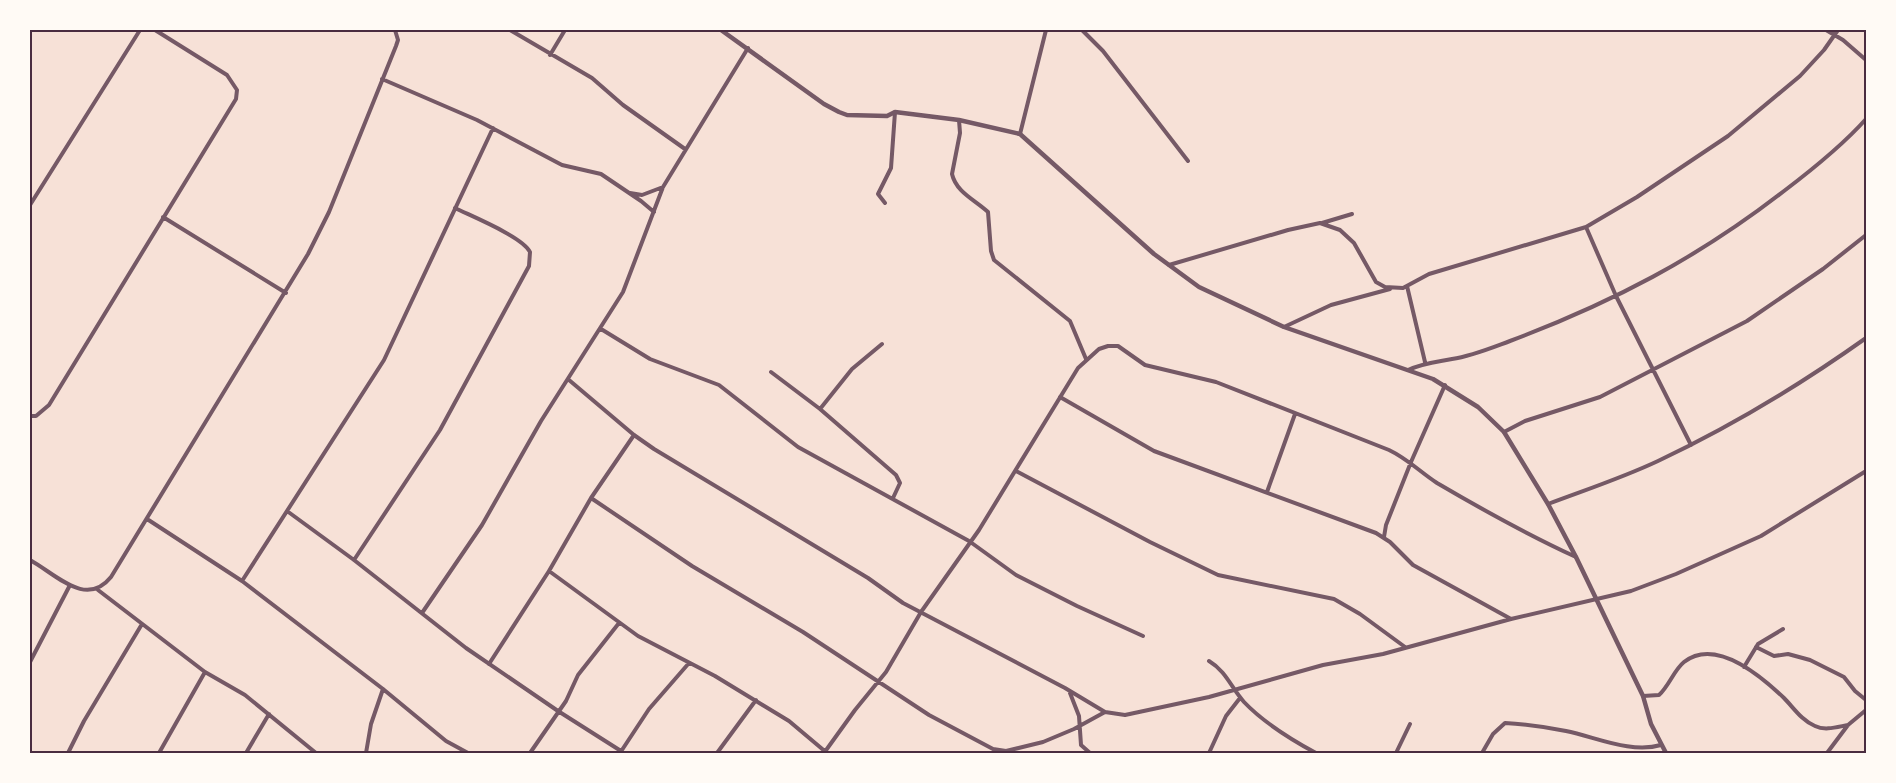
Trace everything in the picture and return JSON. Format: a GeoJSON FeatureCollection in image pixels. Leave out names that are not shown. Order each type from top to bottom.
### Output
{"type":"FeatureCollection","features":[{"type":"Feature","properties":{"kind":"street"},"geometry":{"type":"LineString","coordinates":[[30,205],[140,30]]}},
{"type":"Feature","properties":{"kind":"street"},"geometry":{"type":"LineString","coordinates":[[30,416],[36,416],[49,405],[163,217],[232,108],[237,90],[227,75],[155,30]]}},
{"type":"Feature","properties":{"kind":"street"},"geometry":{"type":"LineString","coordinates":[[98,590],[111,577],[215,404],[286,293],[329,212],[396,46],[398,40],[395,30]]}},
{"type":"Feature","properties":{"kind":"street"},"geometry":{"type":"LineString","coordinates":[[510,30],[592,78],[623,105],[685,149]]}},
{"type":"Feature","properties":{"kind":"street"},"geometry":{"type":"LineString","coordinates":[[550,55],[565,30]]}},
{"type":"Feature","properties":{"kind":"street"},"geometry":{"type":"LineString","coordinates":[[721,30],[824,104],[840,112],[857,116],[887,116],[895,112],[960,120],[1020,134],[1169,265],[1219,298],[1284,327],[1408,370],[1445,385],[1478,407],[1504,432],[1548,504],[1597,599],[1643,696],[1648,716],[1666,753]]}},
{"type":"Feature","properties":{"kind":"street"},"geometry":{"type":"LineString","coordinates":[[1020,134],[1046,30]]}},
{"type":"Feature","properties":{"kind":"street"},"geometry":{"type":"LineString","coordinates":[[1082,30],[1103,51],[1188,161]]}},
{"type":"Feature","properties":{"kind":"street"},"geometry":{"type":"LineString","coordinates":[[1826,30],[1866,60]]}},
{"type":"Feature","properties":{"kind":"street"},"geometry":{"type":"LineString","coordinates":[[1284,327],[1331,306],[1391,288],[1407,286],[1429,274],[1586,227],[1637,197],[1728,136],[1800,76],[1824,50],[1838,30]]}},
{"type":"Feature","properties":{"kind":"street"},"geometry":{"type":"LineString","coordinates":[[422,613],[482,525],[526,446],[569,380],[629,279],[663,187],[748,48]]}},
{"type":"Feature","properties":{"kind":"street"},"geometry":{"type":"LineString","coordinates":[[382,79],[493,128],[562,165],[601,174],[654,212]]}},
{"type":"Feature","properties":{"kind":"street"},"geometry":{"type":"LineString","coordinates":[[885,203],[878,194],[891,168],[895,112]]}},
{"type":"Feature","properties":{"kind":"street"},"geometry":{"type":"LineString","coordinates":[[1408,370],[1425,362],[1475,354],[1616,296],[1698,252],[1743,222],[1824,160],[1866,119]]}},
{"type":"Feature","properties":{"kind":"street"},"geometry":{"type":"LineString","coordinates":[[960,120],[960,134],[952,174],[953,181],[963,193],[988,212],[991,251],[994,260],[1070,321],[1086,359]]}},
{"type":"Feature","properties":{"kind":"street"},"geometry":{"type":"LineString","coordinates":[[242,581],[384,360],[493,128]]}},
{"type":"Feature","properties":{"kind":"street"},"geometry":{"type":"LineString","coordinates":[[628,193],[642,195],[663,187]]}},
{"type":"Feature","properties":{"kind":"street"},"geometry":{"type":"LineString","coordinates":[[354,560],[440,430],[529,266],[530,252],[524,244],[455,208]]}},
{"type":"Feature","properties":{"kind":"street"},"geometry":{"type":"LineString","coordinates":[[1169,265],[1288,230],[1352,214]]}},
{"type":"Feature","properties":{"kind":"street"},"geometry":{"type":"LineString","coordinates":[[163,217],[286,293]]}},
{"type":"Feature","properties":{"kind":"street"},"geometry":{"type":"LineString","coordinates":[[1320,223],[1331,226],[1346,235],[1362,253],[1372,278],[1380,285],[1391,288]]}},
{"type":"Feature","properties":{"kind":"street"},"geometry":{"type":"LineString","coordinates":[[1586,227],[1616,296],[1691,445]]}},
{"type":"Feature","properties":{"kind":"street"},"geometry":{"type":"LineString","coordinates":[[1504,432],[1548,413],[1600,397],[1747,321],[1823,269],[1866,236]]}},
{"type":"Feature","properties":{"kind":"street"},"geometry":{"type":"LineString","coordinates":[[1407,286],[1425,362]]}},
{"type":"Feature","properties":{"kind":"street"},"geometry":{"type":"LineString","coordinates":[[600,329],[650,359],[719,385],[798,447],[969,541],[1006,568],[1032,583],[1143,636]]}},
{"type":"Feature","properties":{"kind":"street"},"geometry":{"type":"LineString","coordinates":[[1548,504],[1622,477],[1691,445],[1781,396],[1866,338]]}},
{"type":"Feature","properties":{"kind":"street"},"geometry":{"type":"LineString","coordinates":[[820,409],[852,369],[882,344]]}},
{"type":"Feature","properties":{"kind":"street"},"geometry":{"type":"LineString","coordinates":[[549,571],[619,623],[756,700],[789,721],[826,753],[855,710],[879,682],[921,612],[969,541],[979,530],[1060,397],[1086,359],[1099,349],[1108,346],[1118,346],[1145,365],[1216,382],[1389,450],[1411,462],[1434,481],[1498,519],[1576,557]]}},
{"type":"Feature","properties":{"kind":"street"},"geometry":{"type":"LineString","coordinates":[[771,372],[820,409],[896,475],[900,483],[893,498]]}},
{"type":"Feature","properties":{"kind":"street"},"geometry":{"type":"LineString","coordinates":[[569,380],[634,436],[921,612],[1070,691],[1104,712],[1125,715],[1236,689],[1323,665],[1383,654],[1511,619],[1631,591],[1667,578],[1761,536],[1866,471]]}},
{"type":"Feature","properties":{"kind":"street"},"geometry":{"type":"LineString","coordinates":[[1384,537],[1411,462],[1445,385]]}},
{"type":"Feature","properties":{"kind":"street"},"geometry":{"type":"LineString","coordinates":[[1060,397],[1154,451],[1384,537],[1413,565],[1511,619]]}},
{"type":"Feature","properties":{"kind":"street"},"geometry":{"type":"LineString","coordinates":[[1267,492],[1295,414]]}},
{"type":"Feature","properties":{"kind":"street"},"geometry":{"type":"LineString","coordinates":[[489,664],[549,571],[591,498],[634,436]]}},
{"type":"Feature","properties":{"kind":"street"},"geometry":{"type":"LineString","coordinates":[[1016,471],[1150,542],[1218,574],[1334,599],[1360,614],[1405,647]]}},
{"type":"Feature","properties":{"kind":"street"},"geometry":{"type":"LineString","coordinates":[[591,498],[692,566],[803,632],[929,715],[993,751],[1006,751],[1030,746],[1068,732],[1104,712]]}},
{"type":"Feature","properties":{"kind":"street"},"geometry":{"type":"LineString","coordinates":[[287,511],[489,664],[620,752],[649,709],[689,663]]}},
{"type":"Feature","properties":{"kind":"street"},"geometry":{"type":"LineString","coordinates":[[147,519],[242,581],[383,689],[446,741],[468,753]]}},
{"type":"Feature","properties":{"kind":"street"},"geometry":{"type":"LineString","coordinates":[[30,560],[80,590],[98,590],[205,672],[245,695],[316,753]]}},
{"type":"Feature","properties":{"kind":"street"},"geometry":{"type":"LineString","coordinates":[[30,662],[70,585]]}},
{"type":"Feature","properties":{"kind":"street"},"geometry":{"type":"LineString","coordinates":[[530,753],[566,701],[586,665],[619,623]]}},
{"type":"Feature","properties":{"kind":"street"},"geometry":{"type":"LineString","coordinates":[[68,753],[84,721],[142,624]]}},
{"type":"Feature","properties":{"kind":"street"},"geometry":{"type":"LineString","coordinates":[[1744,667],[1756,647],[1783,629]]}},
{"type":"Feature","properties":{"kind":"street"},"geometry":{"type":"LineString","coordinates":[[1756,647],[1774,656],[1788,654],[1810,660],[1844,677],[1855,691],[1866,700]]}},
{"type":"Feature","properties":{"kind":"street"},"geometry":{"type":"LineString","coordinates":[[1643,696],[1659,695],[1683,663],[1705,653],[1719,656],[1744,667],[1776,691],[1807,723],[1825,729],[1848,725]]}},
{"type":"Feature","properties":{"kind":"street"},"geometry":{"type":"LineString","coordinates":[[1209,661],[1215,665],[1236,689],[1240,698],[1286,735],[1316,753]]}},
{"type":"Feature","properties":{"kind":"street"},"geometry":{"type":"LineString","coordinates":[[159,753],[205,672]]}},
{"type":"Feature","properties":{"kind":"street"},"geometry":{"type":"LineString","coordinates":[[366,753],[371,724],[383,689]]}},
{"type":"Feature","properties":{"kind":"street"},"geometry":{"type":"LineString","coordinates":[[1070,691],[1078,713],[1081,745],[1090,753]]}},
{"type":"Feature","properties":{"kind":"street"},"geometry":{"type":"LineString","coordinates":[[1209,753],[1226,716],[1240,698]]}},
{"type":"Feature","properties":{"kind":"street"},"geometry":{"type":"LineString","coordinates":[[717,753],[756,700]]}},
{"type":"Feature","properties":{"kind":"street"},"geometry":{"type":"LineString","coordinates":[[1827,753],[1848,725],[1866,710]]}},
{"type":"Feature","properties":{"kind":"street"},"geometry":{"type":"LineString","coordinates":[[246,753],[269,714]]}},
{"type":"Feature","properties":{"kind":"street"},"geometry":{"type":"LineString","coordinates":[[1482,753],[1493,734],[1505,723],[1565,731],[1642,748],[1661,745]]}},
{"type":"Feature","properties":{"kind":"street"},"geometry":{"type":"LineString","coordinates":[[1396,753],[1410,724]]}}]}
